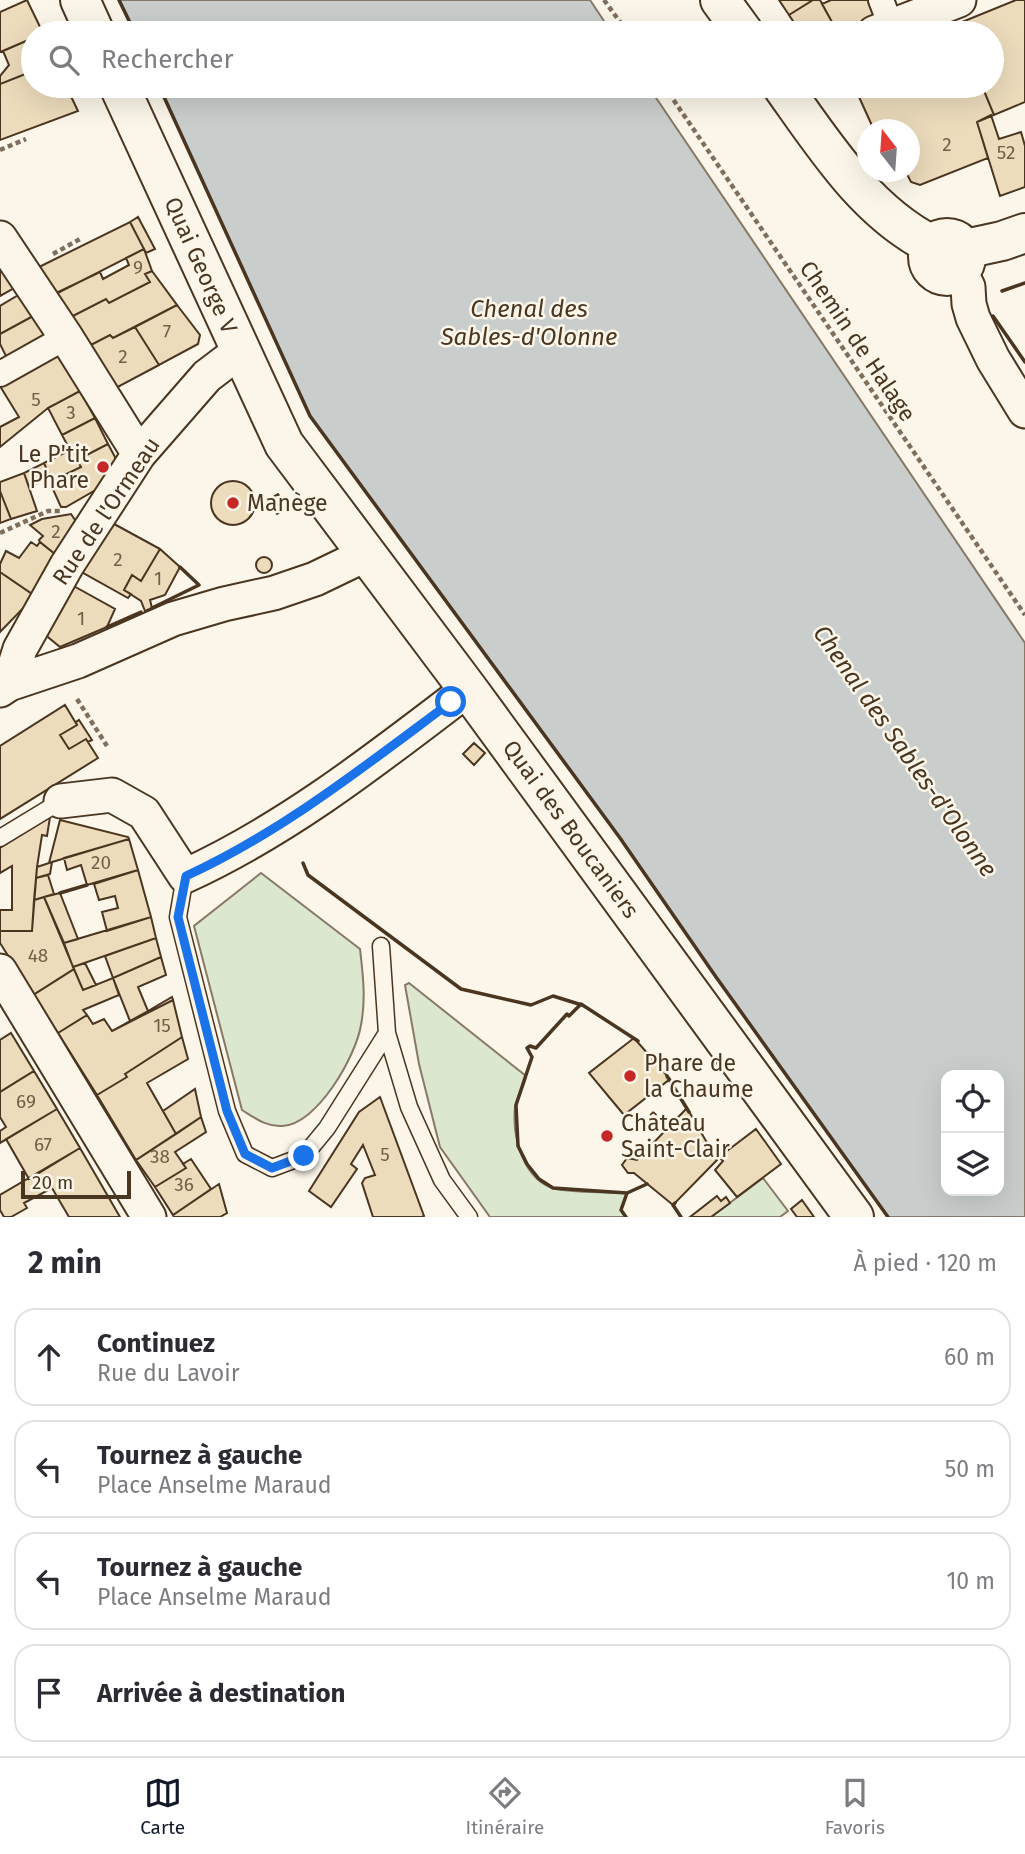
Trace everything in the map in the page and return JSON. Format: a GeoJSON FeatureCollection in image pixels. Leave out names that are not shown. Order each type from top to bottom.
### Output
{"type":"FeatureCollection","features":[{"type":"Feature","properties":{"kind":"street"},"geometry":{"type":"LineString","coordinates":[[79,0],[89,21]]}},
{"type":"Feature","properties":{"kind":"street"},"geometry":{"type":"LineString","coordinates":[[720,0],[735,21]]}},
{"type":"Feature","properties":{"kind":"street"},"geometry":{"type":"LineString","coordinates":[[882,20],[959,0]]}},
{"type":"Feature","properties":{"kind":"street","name":"Quai George V"},"geometry":{"type":"LineString","coordinates":[[124,98],[284,444]]}},
{"type":"Feature","properties":{"kind":"street"},"geometry":{"type":"LineString","coordinates":[[790,98],[866,195],[897,225],[952,255],[968,287],[973,318],[993,359],[1025,411]]}},
{"type":"Feature","properties":{"kind":"street"},"geometry":{"type":"LineString","coordinates":[[952,255],[1025,233]]}},
{"type":"Feature","properties":{"kind":"street"},"geometry":{"type":"LineString","coordinates":[[0,238],[139,454]]}},
{"type":"Feature","properties":{"kind":"street"},"geometry":{"type":"LineString","coordinates":[[0,374],[66,337]]}},
{"type":"Feature","properties":{"kind":"street","name":"Rue de l'Ormeau"},"geometry":{"type":"LineString","coordinates":[[5,687],[20,649],[67,565],[139,454],[207,376],[240,351]]}},
{"type":"Feature","properties":{"kind":"street","name":"Quai des Boucaniers"},"geometry":{"type":"LineString","coordinates":[[284,444],[468,689],[855,1217]]}},
{"type":"Feature","properties":{"kind":"street"},"geometry":{"type":"LineString","coordinates":[[5,687],[78,661],[173,619],[274,593],[315,579],[367,554]]}},
{"type":"Feature","properties":{"kind":"street"},"geometry":{"type":"LineString","coordinates":[[61,801],[112,796],[144,813],[186,876],[224,858],[338,786],[468,689]]}},
{"type":"Feature","properties":{"kind":"street"},"geometry":{"type":"LineString","coordinates":[[0,971],[149,1217]]}},
{"type":"Feature","properties":{"kind":"lane"},"geometry":{"type":"LineString","coordinates":[[0,838],[61,801]]}},
{"type":"Feature","properties":{"kind":"lane"},"geometry":{"type":"LineString","coordinates":[[186,876],[178,917],[227,1111],[245,1154],[272,1168],[304,1156],[327,1128],[387,1033]]}},
{"type":"Feature","properties":{"kind":"lane"},"geometry":{"type":"LineString","coordinates":[[381,946],[387,1033],[409,1107],[442,1180],[469,1217]]}},
{"type":"Feature","properties":{"kind":"path"},"geometry":{"type":"LineString","coordinates":[[604,0],[619,21]]}},
{"type":"Feature","properties":{"kind":"path","name":"Chemin de Halage"},"geometry":{"type":"LineString","coordinates":[[672,98],[1025,615]]}},
{"type":"Feature","properties":{"kind":"path"},"geometry":{"type":"LineString","coordinates":[[0,150],[26,139]]}},
{"type":"Feature","properties":{"kind":"path"},"geometry":{"type":"LineString","coordinates":[[0,533],[48,510],[64,511]]}},
{"type":"Feature","properties":{"kind":"path"},"geometry":{"type":"LineString","coordinates":[[77,699],[107,746]]}},
{"type":"Feature","properties":{"kind":"path"},"geometry":{"type":"LineString","coordinates":[[85,728],[92,723]]}},
{"type":"Feature","properties":{"kind":"green space"},"geometry":{"type":"Polygon","coordinates":[[[261,873],[360,949],[363,978],[361,1025],[343,1070],[333,1087],[308,1114],[295,1123],[282,1126],[256,1119],[242,1110],[194,926],[261,873]]]}},
{"type":"Feature","properties":{"kind":"green space"},"geometry":{"type":"Polygon","coordinates":[[[409,983],[526,1076],[515,1107],[516,1131],[522,1156],[535,1177],[556,1189],[627,1193],[621,1209],[626,1217],[490,1217],[440,1147],[419,1064],[405,985],[409,983]]]}},
{"type":"Feature","properties":{"kind":"green space"},"geometry":{"type":"Polygon","coordinates":[[[763,1178],[788,1211],[780,1217],[711,1217],[763,1178]]]}},
{"type":"Feature","properties":{"kind":"water"},"geometry":{"type":"Polygon","coordinates":[[[119,0],[590,0],[604,21],[129,21],[119,0]]]}},
{"type":"Feature","properties":{"kind":"water","name":"Chenal des Sables-d'Olonne"},"geometry":{"type":"Polygon","coordinates":[[[164,98],[656,98],[1025,643],[1025,1217],[888,1217],[620,838],[310,416],[164,98]]]}},
{"type":"Feature","properties":{"kind":"building"},"geometry":{"type":"Polygon","coordinates":[[[27,0],[37,21],[21,21],[21,43],[0,52],[0,12],[27,0]]]}},
{"type":"Feature","properties":{"kind":"building"},"geometry":{"type":"Polygon","coordinates":[[[779,0],[813,0],[789,15],[779,0]]]}},
{"type":"Feature","properties":{"kind":"building"},"geometry":{"type":"Polygon","coordinates":[[[813,0],[820,0],[831,21],[793,21],[789,15],[813,0]]]}},
{"type":"Feature","properties":{"kind":"building"},"geometry":{"type":"Polygon","coordinates":[[[831,0],[874,0],[882,19],[831,21],[822,4],[831,0]]]}},
{"type":"Feature","properties":{"kind":"building"},"geometry":{"type":"Polygon","coordinates":[[[1016,0],[1025,0],[1025,102],[994,115],[987,98],[1004,98],[1004,21],[964,21],[1016,0]]]}},
{"type":"Feature","properties":{"kind":"building"},"geometry":{"type":"Polygon","coordinates":[[[21,43],[21,76],[0,84],[0,76],[9,65],[3,51],[21,43]]]}},
{"type":"Feature","properties":{"kind":"building"},"geometry":{"type":"Polygon","coordinates":[[[21,76],[21,98],[72,98],[78,111],[0,140],[0,84],[21,76]]]}},
{"type":"Feature","properties":{"kind":"building"},"geometry":{"type":"Polygon","coordinates":[[[859,98],[987,98],[994,115],[977,122],[988,158],[920,185],[911,182],[920,182],[920,119],[869,119],[859,98]]]}},
{"type":"Feature","properties":{"kind":"building"},"geometry":{"type":"Polygon","coordinates":[[[991,115],[999,139],[1021,132],[1025,146],[1025,187],[1000,196],[977,122],[991,115]]]}},
{"type":"Feature","properties":{"kind":"building"},"geometry":{"type":"Polygon","coordinates":[[[138,217],[155,249],[146,253],[130,222],[138,217]]]}},
{"type":"Feature","properties":{"kind":"building"},"geometry":{"type":"Polygon","coordinates":[[[130,222],[144,249],[54,295],[37,268],[130,222]]]}},
{"type":"Feature","properties":{"kind":"building"},"geometry":{"type":"Polygon","coordinates":[[[144,249],[152,271],[145,274],[150,282],[109,303],[106,299],[67,319],[52,295],[100,272],[103,279],[129,265],[126,258],[144,249]]]}},
{"type":"Feature","properties":{"kind":"building"},"geometry":{"type":"Polygon","coordinates":[[[0,268],[16,287],[0,296],[0,268]]]}},
{"type":"Feature","properties":{"kind":"building"},"geometry":{"type":"Polygon","coordinates":[[[152,271],[177,305],[113,338],[110,335],[87,347],[67,319],[106,299],[109,303],[150,282],[145,274],[152,271]]]}},
{"type":"Feature","properties":{"kind":"building"},"geometry":{"type":"Polygon","coordinates":[[[20,294],[35,315],[0,334],[0,306],[20,294]]]}},
{"type":"Feature","properties":{"kind":"building"},"geometry":{"type":"Polygon","coordinates":[[[177,305],[200,335],[198,344],[159,365],[135,327],[177,305]]]}},
{"type":"Feature","properties":{"kind":"building"},"geometry":{"type":"Polygon","coordinates":[[[35,315],[49,337],[7,358],[0,344],[0,334],[35,315]]]}},
{"type":"Feature","properties":{"kind":"building"},"geometry":{"type":"Polygon","coordinates":[[[135,327],[159,365],[114,389],[87,347],[110,335],[113,338],[135,327]]]}},
{"type":"Feature","properties":{"kind":"building"},"geometry":{"type":"Polygon","coordinates":[[[57,348],[80,391],[48,408],[0,447],[0,427],[19,417],[0,386],[57,348]]]}},
{"type":"Feature","properties":{"kind":"building"},"geometry":{"type":"Polygon","coordinates":[[[80,391],[95,418],[62,435],[48,408],[80,391]]]}},
{"type":"Feature","properties":{"kind":"building"},"geometry":{"type":"Polygon","coordinates":[[[95,418],[108,444],[77,460],[81,467],[52,481],[44,463],[70,450],[62,435],[95,418]]]}},
{"type":"Feature","properties":{"kind":"building"},"geometry":{"type":"Polygon","coordinates":[[[108,444],[115,462],[95,494],[94,491],[66,507],[61,507],[48,478],[29,487],[24,473],[44,463],[52,481],[81,467],[77,460],[108,444]]]}},
{"type":"Feature","properties":{"kind":"building"},"geometry":{"type":"Polygon","coordinates":[[[24,473],[37,511],[11,519],[0,491],[0,482],[24,473]]]}},
{"type":"Feature","properties":{"kind":"building","name":"Manège"},"geometry":{"type":"Polygon","coordinates":[[[233,481],[248,488],[255,503],[248,518],[233,525],[218,518],[211,503],[218,488],[233,481]]]}},
{"type":"Feature","properties":{"kind":"building"},"geometry":{"type":"Polygon","coordinates":[[[0,491],[11,519],[0,523],[0,491]]]}},
{"type":"Feature","properties":{"kind":"building"},"geometry":{"type":"Polygon","coordinates":[[[278,494],[287,508],[277,514],[268,500],[278,494]]]}},
{"type":"Feature","properties":{"kind":"building"},"geometry":{"type":"Polygon","coordinates":[[[71,514],[79,526],[55,554],[40,542],[43,536],[30,525],[42,519],[71,514]]]}},
{"type":"Feature","properties":{"kind":"building"},"geometry":{"type":"Polygon","coordinates":[[[105,519],[160,549],[141,581],[132,575],[124,590],[131,594],[128,598],[78,570],[105,519]]]}},
{"type":"Feature","properties":{"kind":"building"},"geometry":{"type":"Polygon","coordinates":[[[31,542],[37,546],[40,542],[55,554],[35,596],[0,572],[0,564],[6,551],[19,558],[31,542]]]}},
{"type":"Feature","properties":{"kind":"building"},"geometry":{"type":"Polygon","coordinates":[[[160,549],[180,567],[165,595],[150,600],[152,608],[145,611],[141,601],[124,590],[132,575],[141,581],[160,549]]]}},
{"type":"Feature","properties":{"kind":"building"},"geometry":{"type":"Polygon","coordinates":[[[264,557],[270,559],[270,571],[264,573],[258,571],[256,565],[258,559],[264,557]]]}},
{"type":"Feature","properties":{"kind":"building"},"geometry":{"type":"Polygon","coordinates":[[[0,572],[35,596],[0,632],[0,572]]]}},
{"type":"Feature","properties":{"kind":"building"},"geometry":{"type":"Polygon","coordinates":[[[70,584],[115,609],[107,627],[60,647],[43,633],[70,584]]]}},
{"type":"Feature","properties":{"kind":"building"},"geometry":{"type":"Polygon","coordinates":[[[65,705],[77,725],[60,735],[69,749],[86,739],[98,758],[0,819],[0,746],[65,705]]]}},
{"type":"Feature","properties":{"kind":"building"},"geometry":{"type":"Polygon","coordinates":[[[79,720],[92,740],[88,742],[86,739],[69,749],[60,735],[77,725],[79,720]]]}},
{"type":"Feature","properties":{"kind":"building"},"geometry":{"type":"Polygon","coordinates":[[[474,743],[485,753],[474,765],[463,754],[474,743]]]}},
{"type":"Feature","properties":{"kind":"building"},"geometry":{"type":"Polygon","coordinates":[[[50,817],[47,836],[42,835],[32,931],[0,931],[0,910],[12,910],[12,866],[0,873],[0,848],[50,817]]]}},
{"type":"Feature","properties":{"kind":"building"},"geometry":{"type":"Polygon","coordinates":[[[60,820],[128,837],[129,839],[49,863],[60,820]]]}},
{"type":"Feature","properties":{"kind":"building"},"geometry":{"type":"Polygon","coordinates":[[[129,839],[138,870],[87,885],[81,865],[67,870],[64,858],[129,839]]]}},
{"type":"Feature","properties":{"kind":"building"},"geometry":{"type":"Polygon","coordinates":[[[52,862],[50,874],[36,878],[37,867],[52,862]]]}},
{"type":"Feature","properties":{"kind":"building"},"geometry":{"type":"Polygon","coordinates":[[[138,870],[151,917],[107,931],[102,912],[118,908],[115,896],[99,900],[94,884],[138,870]]]}},
{"type":"Feature","properties":{"kind":"building"},"geometry":{"type":"Polygon","coordinates":[[[48,875],[54,894],[34,900],[36,878],[48,875]]]}},
{"type":"Feature","properties":{"kind":"building"},"geometry":{"type":"Polygon","coordinates":[[[60,893],[78,939],[64,943],[44,897],[60,893]]]}},
{"type":"Feature","properties":{"kind":"building"},"geometry":{"type":"Polygon","coordinates":[[[44,897],[74,969],[33,995],[0,943],[0,931],[32,931],[34,900],[44,897]]]}},
{"type":"Feature","properties":{"kind":"building"},"geometry":{"type":"Polygon","coordinates":[[[151,917],[156,938],[73,967],[64,943],[151,917]]]}},
{"type":"Feature","properties":{"kind":"building"},"geometry":{"type":"Polygon","coordinates":[[[156,938],[161,957],[113,978],[105,956],[156,938]]]}},
{"type":"Feature","properties":{"kind":"building"},"geometry":{"type":"Polygon","coordinates":[[[161,957],[166,975],[138,987],[148,1011],[130,1021],[113,978],[161,957]]]}},
{"type":"Feature","properties":{"kind":"building"},"geometry":{"type":"Polygon","coordinates":[[[85,963],[96,985],[83,990],[73,967],[85,963]]]}},
{"type":"Feature","properties":{"kind":"building"},"geometry":{"type":"Polygon","coordinates":[[[74,969],[83,990],[113,978],[119,995],[83,1010],[87,1015],[58,1033],[33,995],[74,969]]]}},
{"type":"Feature","properties":{"kind":"building"},"geometry":{"type":"Polygon","coordinates":[[[172,997],[173,1000],[112,1031],[148,1011],[172,997]]]}},
{"type":"Feature","properties":{"kind":"building"},"geometry":{"type":"Polygon","coordinates":[[[173,1000],[182,1037],[97,1095],[58,1033],[87,1015],[93,1024],[104,1019],[112,1031],[173,1000]]]}},
{"type":"Feature","properties":{"kind":"building"},"geometry":{"type":"Polygon","coordinates":[[[11,1033],[34,1071],[0,1092],[0,1040],[11,1033]]]}},
{"type":"Feature","properties":{"kind":"building"},"geometry":{"type":"Polygon","coordinates":[[[182,1037],[188,1059],[147,1083],[176,1134],[136,1160],[97,1095],[182,1037]]]}},
{"type":"Feature","properties":{"kind":"building","name":"Phare de la Chaume"},"geometry":{"type":"Polygon","coordinates":[[[634,1038],[670,1079],[624,1115],[589,1073],[634,1038]]]}},
{"type":"Feature","properties":{"kind":"building"},"geometry":{"type":"Polygon","coordinates":[[[34,1071],[57,1109],[0,1143],[0,1131],[6,1127],[0,1117],[0,1092],[34,1071]]]}},
{"type":"Feature","properties":{"kind":"building"},"geometry":{"type":"Polygon","coordinates":[[[195,1089],[201,1117],[176,1134],[163,1111],[195,1089]]]}},
{"type":"Feature","properties":{"kind":"building"},"geometry":{"type":"Polygon","coordinates":[[[380,1097],[424,1216],[422,1217],[373,1217],[362,1183],[365,1178],[375,1175],[363,1145],[351,1164],[357,1169],[331,1207],[309,1191],[359,1112],[380,1097]]]}},
{"type":"Feature","properties":{"kind":"building"},"geometry":{"type":"Polygon","coordinates":[[[687,1108],[717,1160],[673,1205],[634,1173],[628,1173],[622,1165],[627,1158],[637,1160],[687,1108]]]}},
{"type":"Feature","properties":{"kind":"building"},"geometry":{"type":"Polygon","coordinates":[[[57,1109],[80,1148],[29,1179],[6,1139],[57,1109]]]}},
{"type":"Feature","properties":{"kind":"building"},"geometry":{"type":"Polygon","coordinates":[[[201,1117],[206,1132],[175,1152],[186,1168],[155,1187],[136,1160],[201,1117]]]}},
{"type":"Feature","properties":{"kind":"building"},"geometry":{"type":"Polygon","coordinates":[[[756,1129],[781,1164],[737,1197],[715,1170],[723,1161],[719,1157],[756,1129]]]}},
{"type":"Feature","properties":{"kind":"building"},"geometry":{"type":"Polygon","coordinates":[[[80,1148],[120,1217],[69,1217],[52,1188],[24,1203],[27,1208],[11,1217],[4,1217],[0,1210],[0,1195],[80,1148]]]}},
{"type":"Feature","properties":{"kind":"building"},"geometry":{"type":"Polygon","coordinates":[[[191,1159],[211,1189],[173,1215],[155,1187],[186,1168],[183,1164],[191,1159]]]}},
{"type":"Feature","properties":{"kind":"building"},"geometry":{"type":"Polygon","coordinates":[[[219,1184],[227,1213],[220,1217],[174,1217],[173,1215],[219,1184]]]}},
{"type":"Feature","properties":{"kind":"building"},"geometry":{"type":"Polygon","coordinates":[[[717,1196],[721,1201],[726,1197],[730,1203],[711,1217],[690,1217],[717,1196]]]}},
{"type":"Feature","properties":{"kind":"building"},"geometry":{"type":"Polygon","coordinates":[[[802,1200],[814,1217],[797,1217],[791,1209],[802,1200]]]}},
{"type":"Feature","properties":{"kind":"wall"},"geometry":{"type":"LineString","coordinates":[[119,0],[129,21]]}},
{"type":"Feature","properties":{"kind":"wall"},"geometry":{"type":"LineString","coordinates":[[164,98],[310,416],[620,838],[888,1217]]}},
{"type":"Feature","properties":{"kind":"wall"},"geometry":{"type":"LineString","coordinates":[[1002,291],[1025,283]]}},
{"type":"Feature","properties":{"kind":"wall"},"geometry":{"type":"LineString","coordinates":[[993,316],[1025,362]]}},
{"type":"Feature","properties":{"kind":"wall"},"geometry":{"type":"LineString","coordinates":[[152,608],[199,585],[180,567]]}},
{"type":"Feature","properties":{"kind":"wall"},"geometry":{"type":"LineString","coordinates":[[107,627],[141,612]]}},
{"type":"Feature","properties":{"kind":"wall"},"geometry":{"type":"LineString","coordinates":[[303,863],[308,875],[461,989],[531,1005],[553,996],[582,1005]]}},
{"type":"Feature","properties":{"kind":"wall"},"geometry":{"type":"LineString","coordinates":[[60,893],[87,885]]}},
{"type":"Feature","properties":{"kind":"wall"},"geometry":{"type":"LineString","coordinates":[[626,1217],[621,1210],[627,1193],[553,1188],[539,1179],[518,1146],[516,1105],[532,1057],[527,1048],[536,1048],[567,1014],[569,1016],[581,1004],[638,1041]]}},
{"type":"Feature","properties":{"kind":"wall"},"geometry":{"type":"LineString","coordinates":[[667,1076],[689,1112]]}},
{"type":"Feature","properties":{"kind":"wall"},"geometry":{"type":"LineString","coordinates":[[627,1193],[647,1184]]}},
{"type":"Feature","properties":{"kind":"wall"},"geometry":{"type":"LineString","coordinates":[[675,1203],[673,1205],[681,1217]]}},
{"type":"Feature","properties":{"kind":"place","name":"Le P'tit Phare"},"geometry":{"type":"Point","coordinates":[103,467]}},
{"type":"Feature","properties":{"kind":"place","name":"Manège"},"geometry":{"type":"Point","coordinates":[233,503]}},
{"type":"Feature","properties":{"kind":"place","name":"Phare de la Chaume"},"geometry":{"type":"Point","coordinates":[630,1076]}},
{"type":"Feature","properties":{"kind":"place","name":"Château Saint-Clair"},"geometry":{"type":"Point","coordinates":[607,1136]}},
{"type":"Feature","properties":{"kind":"route"},"geometry":{"type":"LineString","coordinates":[[304,1156],[272,1168],[245,1154],[227,1111],[178,917],[186,876],[224,858],[338,786],[451,702]]}}]}
